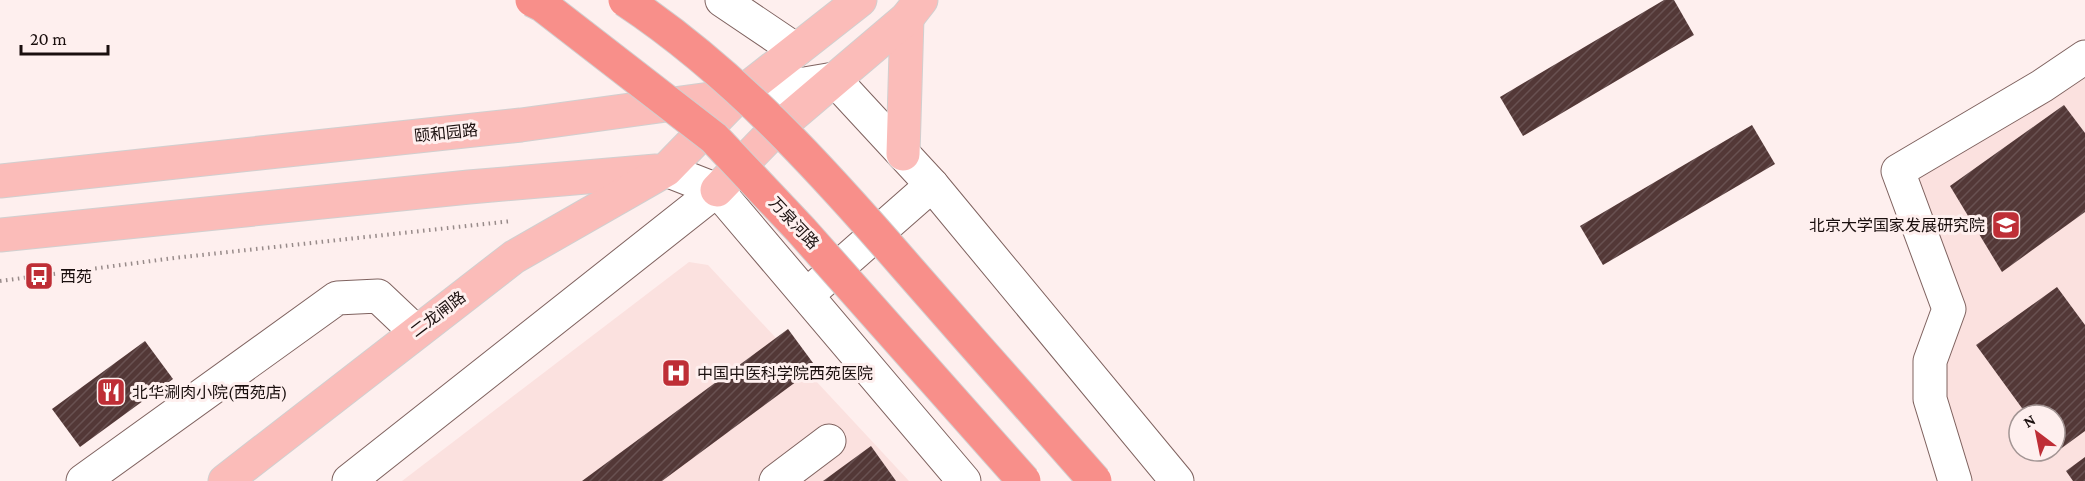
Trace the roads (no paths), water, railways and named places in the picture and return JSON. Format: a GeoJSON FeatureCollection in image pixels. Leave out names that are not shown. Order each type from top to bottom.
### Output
{"type":"FeatureCollection","features":[{"type":"Feature","properties":{"kind":"highway","name":"万泉河路"},"geometry":{"type":"LineString","coordinates":[[532,0],[542,5],[714,138],[801,230],[1024,481]]}},
{"type":"Feature","properties":{"kind":"highway"},"geometry":{"type":"LineString","coordinates":[[625,0],[654,19],[800,148],[1095,481]]}},
{"type":"Feature","properties":{"kind":"main road"},"geometry":{"type":"LineString","coordinates":[[739,95],[860,0]]}},
{"type":"Feature","properties":{"kind":"main road"},"geometry":{"type":"LineString","coordinates":[[717,190],[774,131],[914,9]]}},
{"type":"Feature","properties":{"kind":"main road"},"geometry":{"type":"LineString","coordinates":[[903,154],[914,9]]}},
{"type":"Feature","properties":{"kind":"main road","name":"二龙闸路"},"geometry":{"type":"LineString","coordinates":[[225,481],[415,331],[514,257],[666,170],[739,95]]}},
{"type":"Feature","properties":{"kind":"main road","name":"颐和园路"},"geometry":{"type":"LineString","coordinates":[[0,181],[521,124],[739,95]]}},
{"type":"Feature","properties":{"kind":"main road"},"geometry":{"type":"LineString","coordinates":[[0,235],[469,187],[666,170]]}},
{"type":"Feature","properties":{"kind":"street"},"geometry":{"type":"LineString","coordinates":[[722,0],[796,50]]}},
{"type":"Feature","properties":{"kind":"street"},"geometry":{"type":"LineString","coordinates":[[1955,481],[1930,399],[1930,361],[1949,309],[1899,171],[2043,86],[2085,57]]}},
{"type":"Feature","properties":{"kind":"street"},"geometry":{"type":"LineString","coordinates":[[739,95],[834,78],[932,185],[1177,481]]}},
{"type":"Feature","properties":{"kind":"street"},"geometry":{"type":"LineString","coordinates":[[739,95],[874,237]]}},
{"type":"Feature","properties":{"kind":"street"},"geometry":{"type":"LineString","coordinates":[[666,170],[717,190],[963,481]]}},
{"type":"Feature","properties":{"kind":"street"},"geometry":{"type":"LineString","coordinates":[[807,295],[932,185]]}},
{"type":"Feature","properties":{"kind":"street"},"geometry":{"type":"LineString","coordinates":[[349,481],[717,190]]}},
{"type":"Feature","properties":{"kind":"street"},"geometry":{"type":"LineString","coordinates":[[83,481],[337,298],[378,296],[415,331]]}},
{"type":"Feature","properties":{"kind":"street"},"geometry":{"type":"LineString","coordinates":[[776,481],[829,441]]}},
{"type":"Feature","properties":{"kind":"place","name":"北京大学国家发展研究院"},"geometry":{"type":"Point","coordinates":[2006,225]}},
{"type":"Feature","properties":{"kind":"place","name":"西苑"},"geometry":{"type":"Point","coordinates":[39,276]}},
{"type":"Feature","properties":{"kind":"place","name":"中国中医科学院西苑医院"},"geometry":{"type":"Point","coordinates":[676,373]}},
{"type":"Feature","properties":{"kind":"place","name":"北华涮肉小院(西苑店)"},"geometry":{"type":"Point","coordinates":[111,392]}}]}
